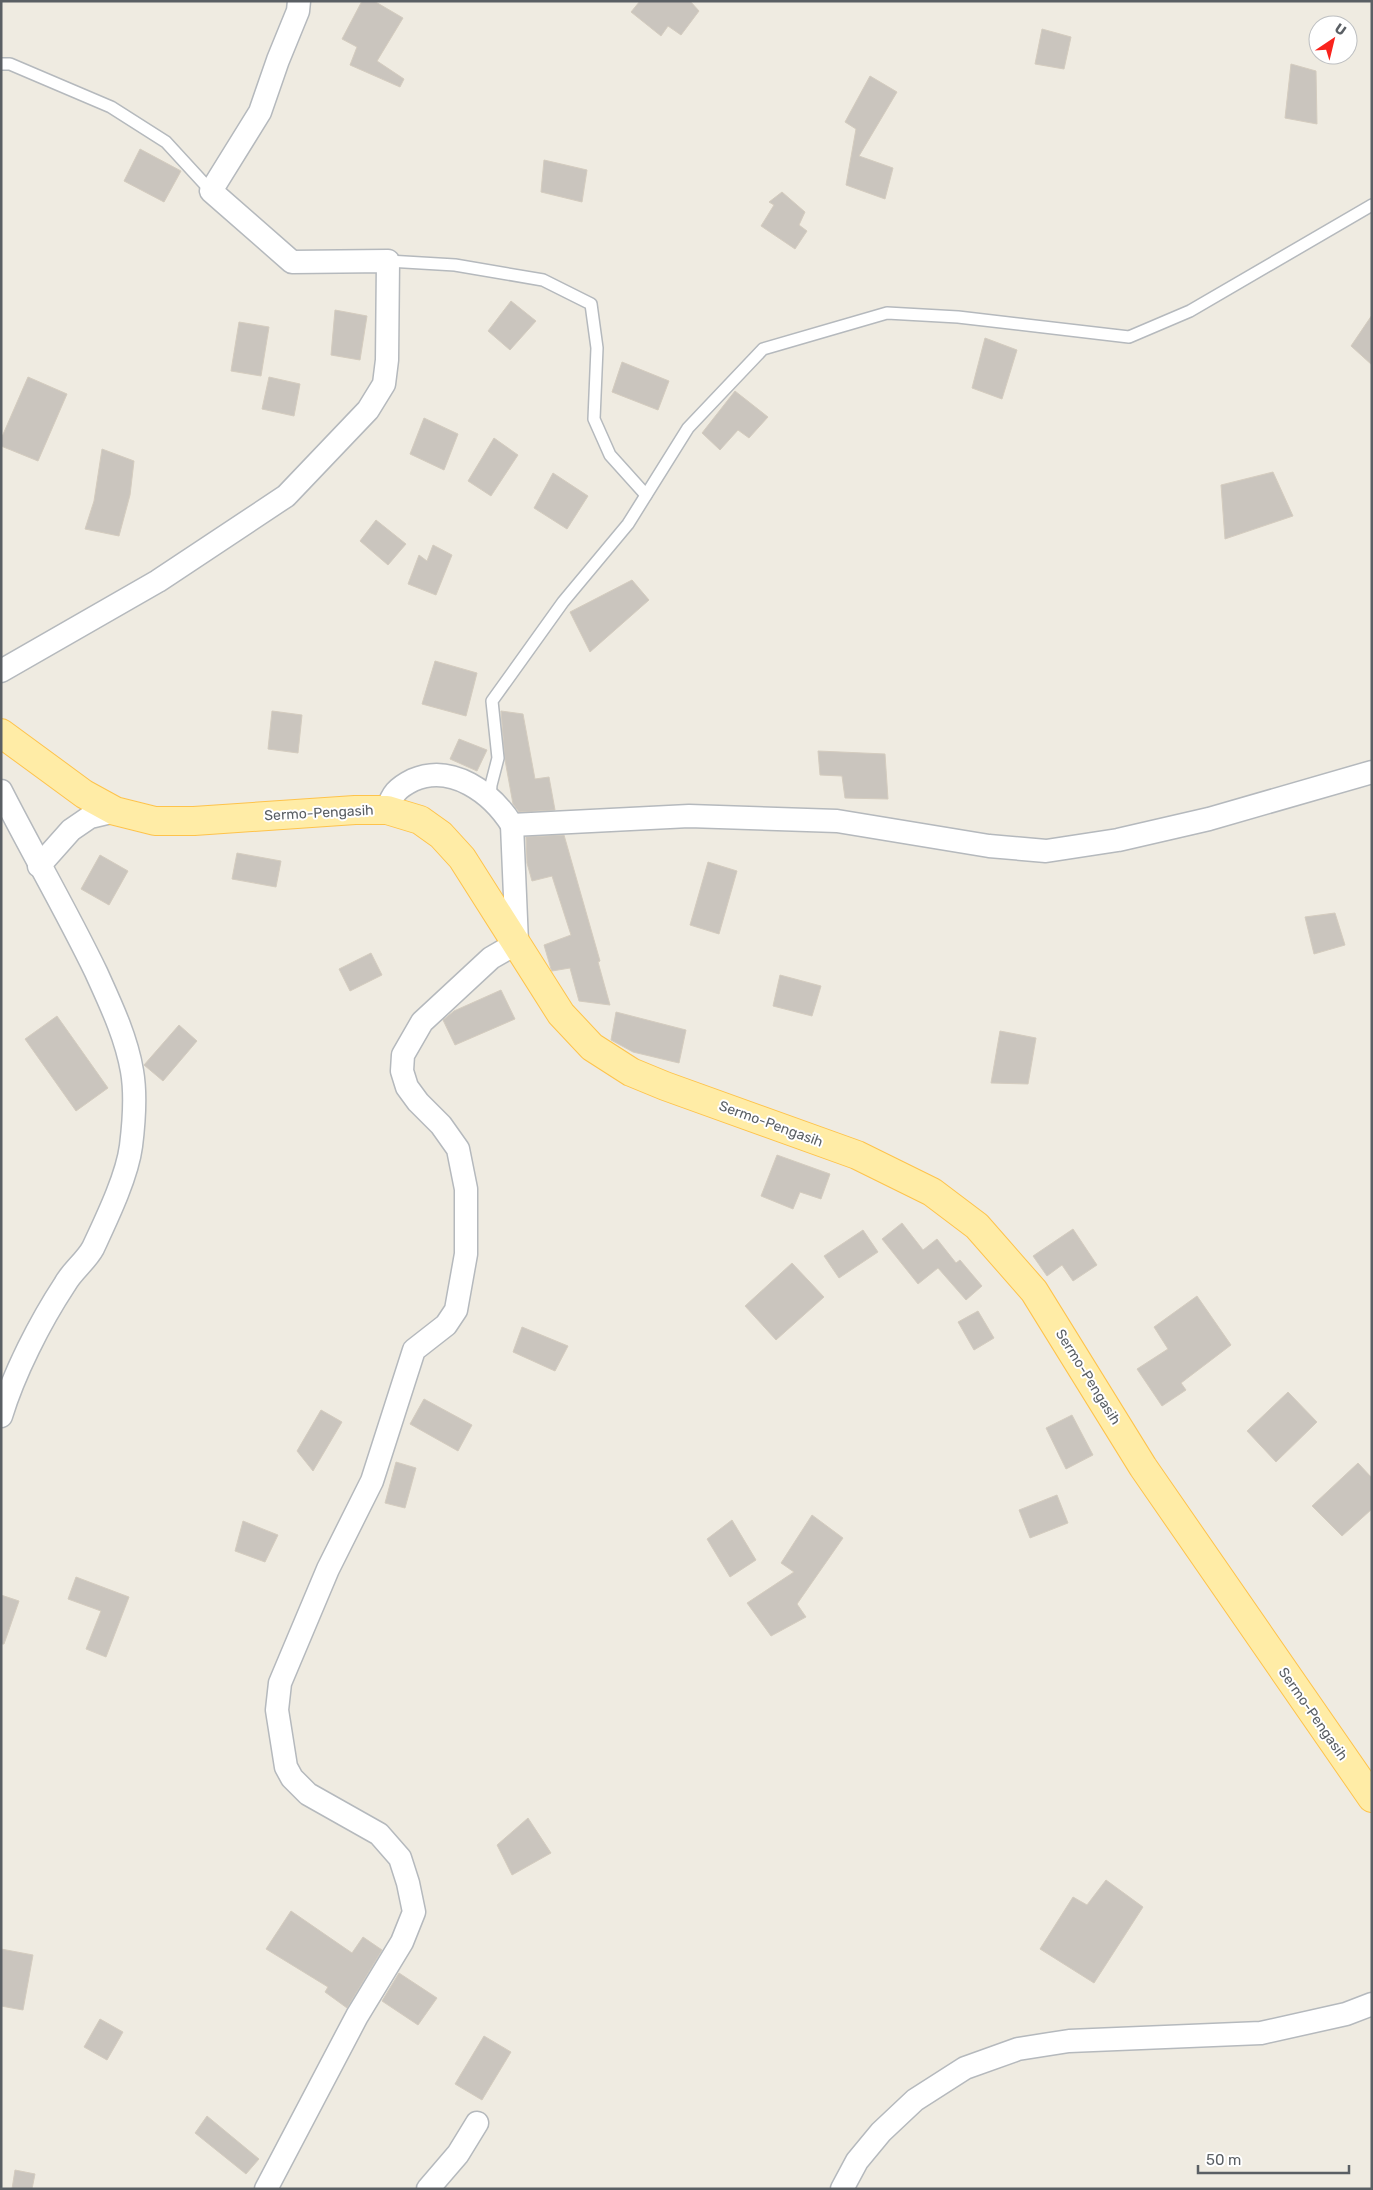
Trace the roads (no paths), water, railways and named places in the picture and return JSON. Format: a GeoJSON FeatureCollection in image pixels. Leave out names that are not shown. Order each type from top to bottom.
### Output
{"type":"FeatureCollection","features":[{"type":"Feature","properties":{"kind":"main road","name":"Sermo-Pengasih"},"geometry":{"type":"LineString","coordinates":[[1,734],[84,794],[115,810],[156,821],[194,821],[355,810],[387,810],[420,820],[441,835],[462,858],[561,1014],[592,1047],[631,1072],[665,1086],[857,1155],[932,1192],[977,1226],[1034,1290],[1143,1467],[1369,1787]]}},
{"type":"Feature","properties":{"kind":"street"},"geometry":{"type":"LineString","coordinates":[[1,671],[158,581],[286,496],[368,410],[384,384],[387,360],[388,261],[292,262],[211,191],[260,112],[298,11],[299,1]]}},
{"type":"Feature","properties":{"kind":"street"},"geometry":{"type":"LineString","coordinates":[[512,825],[689,816],[836,821],[989,846],[1046,851],[1118,840],[1209,819],[1372,772]]}},
{"type":"Feature","properties":{"kind":"street"},"geometry":{"type":"LineString","coordinates":[[266,2189],[357,2016],[402,1942],[414,1912],[400,1858],[379,1834],[308,1794],[292,1778],[286,1767],[277,1710],[280,1683],[328,1569],[372,1481],[414,1350],[446,1326],[456,1310],[466,1254],[466,1189],[458,1148],[441,1125],[407,1088],[402,1071],[403,1055],[422,1022],[491,958],[517,943],[512,825],[503,810],[490,798],[465,782],[443,774],[422,776],[402,786],[392,796],[387,810]]}},
{"type":"Feature","properties":{"kind":"street"},"geometry":{"type":"LineString","coordinates":[[1,791],[79,936],[105,992],[124,1039],[132,1072],[133,1106],[131,1148],[118,1192],[91,1251],[71,1274],[48,1310],[6,1399],[1,1416]]}},
{"type":"Feature","properties":{"kind":"street"},"geometry":{"type":"LineString","coordinates":[[40,866],[71,830],[90,817],[115,810]]}},
{"type":"Feature","properties":{"kind":"street"},"geometry":{"type":"LineString","coordinates":[[842,2189],[857,2161],[881,2132],[916,2100],[965,2068],[1018,2049],[1069,2041],[1261,2033],[1346,2014],[1372,2004]]}},
{"type":"Feature","properties":{"kind":"street"},"geometry":{"type":"LineString","coordinates":[[428,2189],[458,2154],[477,2123]]}},
{"type":"Feature","properties":{"kind":"lane"},"geometry":{"type":"LineString","coordinates":[[1,64],[10,64],[111,107],[166,142],[211,191]]}},
{"type":"Feature","properties":{"kind":"lane"},"geometry":{"type":"LineString","coordinates":[[490,798],[490,785],[498,758],[492,701],[563,602],[628,524],[688,428],[763,349],[887,313],[958,317],[1129,338],[1190,311],[1372,205]]}},
{"type":"Feature","properties":{"kind":"lane"},"geometry":{"type":"LineString","coordinates":[[388,261],[455,265],[543,280],[591,304],[597,348],[594,419],[610,455],[646,495]]}}]}
